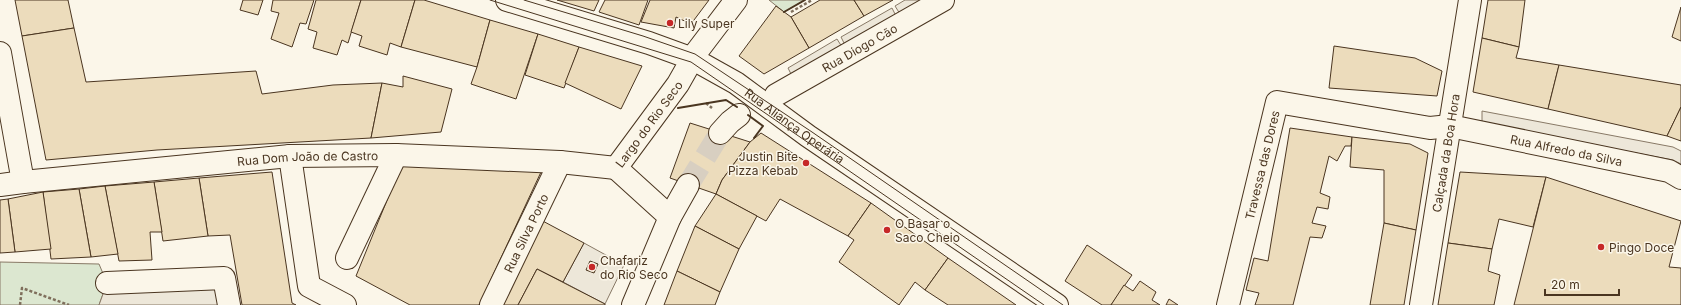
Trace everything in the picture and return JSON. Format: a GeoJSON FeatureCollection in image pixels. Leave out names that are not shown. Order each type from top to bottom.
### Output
{"type":"FeatureCollection","features":[{"type":"Feature","properties":{"kind":"street","name":"Rua Aliança Operária"},"geometry":{"type":"LineString","coordinates":[[507,0],[649,43],[693,59],[736,83],[808,136],[1054,304]]}},
{"type":"Feature","properties":{"kind":"street","name":"Largo do Rio Seco"},"geometry":{"type":"LineString","coordinates":[[670,217],[616,168],[678,84],[693,59],[736,0]]}},
{"type":"Feature","properties":{"kind":"street","name":"Rua Diogo Cão"},"geometry":{"type":"LineString","coordinates":[[776,95],[943,0]]}},
{"type":"Feature","properties":{"kind":"street","name":"Calçada da Boa Hora"},"geometry":{"type":"LineString","coordinates":[[1421,305],[1470,0]]}},
{"type":"Feature","properties":{"kind":"street"},"geometry":{"type":"LineString","coordinates":[[0,52],[23,182]]}},
{"type":"Feature","properties":{"kind":"street","name":"Travessa das Dores"},"geometry":{"type":"LineString","coordinates":[[1228,305],[1277,102],[1430,128],[1450,126]]}},
{"type":"Feature","properties":{"kind":"street"},"geometry":{"type":"LineString","coordinates":[[720,133],[739,115]]}},
{"type":"Feature","properties":{"kind":"street","name":"Rua Alfredo da Silva"},"geometry":{"type":"LineString","coordinates":[[1450,126],[1669,171],[1681,178]]}},
{"type":"Feature","properties":{"kind":"street"},"geometry":{"type":"LineString","coordinates":[[347,258],[396,155]]}},
{"type":"Feature","properties":{"kind":"street","name":"Rua Dom João de Castro"},"geometry":{"type":"LineString","coordinates":[[0,185],[290,156],[396,155],[560,162],[616,168]]}},
{"type":"Feature","properties":{"kind":"street"},"geometry":{"type":"LineString","coordinates":[[290,156],[309,286],[346,305]]}},
{"type":"Feature","properties":{"kind":"street","name":"Rua Silva Porto"},"geometry":{"type":"LineString","coordinates":[[491,305],[560,162]]}},
{"type":"Feature","properties":{"kind":"street"},"geometry":{"type":"LineString","coordinates":[[633,305],[670,217],[688,185]]}},
{"type":"Feature","properties":{"kind":"street"},"geometry":{"type":"LineString","coordinates":[[107,283],[224,278],[229,305]]}},
{"type":"Feature","properties":{"kind":"path"},"geometry":{"type":"LineString","coordinates":[[791,12],[812,0]]}},
{"type":"Feature","properties":{"kind":"path"},"geometry":{"type":"LineString","coordinates":[[20,305],[22,288],[69,305]]}},
{"type":"Feature","properties":{"kind":"green space"},"geometry":{"type":"Polygon","coordinates":[[[769,0],[805,0],[784,12],[769,0]]]}},
{"type":"Feature","properties":{"kind":"green space"},"geometry":{"type":"Polygon","coordinates":[[[0,262],[99,264],[107,283],[99,305],[0,305],[0,262]]]}},
{"type":"Feature","properties":{"kind":"shaded area"},"geometry":{"type":"Polygon","coordinates":[[[905,0],[924,0],[900,14],[895,6],[905,0]]]}},
{"type":"Feature","properties":{"kind":"shaded area"},"geometry":{"type":"Polygon","coordinates":[[[892,8],[896,16],[845,45],[841,37],[892,8]]]}},
{"type":"Feature","properties":{"kind":"shaded area"},"geometry":{"type":"Polygon","coordinates":[[[837,39],[842,47],[792,76],[788,68],[837,39]]]}},
{"type":"Feature","properties":{"kind":"shaded area"},"geometry":{"type":"Polygon","coordinates":[[[1482,111],[1673,147],[1681,151],[1681,164],[1673,160],[1482,124],[1482,111]]]}},
{"type":"Feature","properties":{"kind":"shaded area"},"geometry":{"type":"Polygon","coordinates":[[[584,243],[624,265],[605,304],[563,282],[584,243]]]}},
{"type":"Feature","properties":{"kind":"shaded area"},"geometry":{"type":"Polygon","coordinates":[[[224,278],[229,305],[99,305],[107,283],[224,278]]]}},
{"type":"Feature","properties":{"kind":"building"},"geometry":{"type":"Polygon","coordinates":[[[15,0],[68,0],[74,28],[22,36],[15,0]]]}},
{"type":"Feature","properties":{"kind":"building"},"geometry":{"type":"Polygon","coordinates":[[[243,0],[263,0],[258,15],[240,10],[243,0]]]}},
{"type":"Feature","properties":{"kind":"building"},"geometry":{"type":"Polygon","coordinates":[[[273,0],[314,0],[306,24],[300,23],[292,47],[271,39],[279,13],[271,11],[273,0]]]}},
{"type":"Feature","properties":{"kind":"building"},"geometry":{"type":"Polygon","coordinates":[[[316,0],[361,0],[348,43],[342,40],[337,55],[313,48],[317,32],[308,29],[316,0]]]}},
{"type":"Feature","properties":{"kind":"building"},"geometry":{"type":"Polygon","coordinates":[[[361,0],[415,0],[401,47],[390,43],[387,55],[359,46],[362,36],[351,32],[361,0]]]}},
{"type":"Feature","properties":{"kind":"building"},"geometry":{"type":"Polygon","coordinates":[[[415,0],[424,0],[490,20],[477,67],[401,47],[415,0]]]}},
{"type":"Feature","properties":{"kind":"building"},"geometry":{"type":"Polygon","coordinates":[[[557,0],[599,0],[594,11],[557,0]]]}},
{"type":"Feature","properties":{"kind":"building"},"geometry":{"type":"Polygon","coordinates":[[[605,0],[648,0],[639,25],[599,12],[605,0]]]}},
{"type":"Feature","properties":{"kind":"building"},"geometry":{"type":"Polygon","coordinates":[[[650,0],[709,0],[691,24],[676,17],[674,28],[641,22],[650,0]]]}},
{"type":"Feature","properties":{"kind":"building"},"geometry":{"type":"Polygon","coordinates":[[[820,0],[854,0],[864,16],[809,48],[791,17],[820,0]]]}},
{"type":"Feature","properties":{"kind":"building"},"geometry":{"type":"Polygon","coordinates":[[[854,0],[893,0],[864,16],[854,0]]]}},
{"type":"Feature","properties":{"kind":"building"},"geometry":{"type":"Polygon","coordinates":[[[1488,0],[1525,0],[1519,47],[1482,38],[1488,0]]]}},
{"type":"Feature","properties":{"kind":"building"},"geometry":{"type":"Polygon","coordinates":[[[776,6],[791,17],[809,48],[764,74],[739,56],[776,6]]]}},
{"type":"Feature","properties":{"kind":"building"},"geometry":{"type":"Polygon","coordinates":[[[1681,7],[1681,41],[1672,37],[1681,7]]]}},
{"type":"Feature","properties":{"kind":"building"},"geometry":{"type":"Polygon","coordinates":[[[490,20],[538,34],[516,99],[471,84],[490,20]]]}},
{"type":"Feature","properties":{"kind":"building"},"geometry":{"type":"Polygon","coordinates":[[[74,28],[86,82],[256,71],[262,94],[333,85],[382,83],[371,138],[157,150],[46,160],[22,36],[74,28]]]}},
{"type":"Feature","properties":{"kind":"building"},"geometry":{"type":"Polygon","coordinates":[[[538,34],[579,47],[564,88],[525,75],[538,34]]]}},
{"type":"Feature","properties":{"kind":"building"},"geometry":{"type":"Polygon","coordinates":[[[1482,38],[1519,47],[1516,58],[1559,65],[1548,109],[1473,92],[1482,38]]]}},
{"type":"Feature","properties":{"kind":"building"},"geometry":{"type":"Polygon","coordinates":[[[1334,46],[1415,58],[1442,71],[1437,96],[1329,88],[1334,46]]]}},
{"type":"Feature","properties":{"kind":"building"},"geometry":{"type":"Polygon","coordinates":[[[579,47],[642,66],[621,109],[565,83],[579,47]]]}},
{"type":"Feature","properties":{"kind":"building"},"geometry":{"type":"Polygon","coordinates":[[[1559,65],[1681,85],[1681,107],[1667,136],[1548,109],[1559,65]]]}},
{"type":"Feature","properties":{"kind":"building"},"geometry":{"type":"Polygon","coordinates":[[[403,76],[452,89],[441,132],[371,138],[382,83],[403,87],[403,76]]]}},
{"type":"Feature","properties":{"kind":"building"},"geometry":{"type":"Polygon","coordinates":[[[1681,107],[1681,141],[1667,136],[1681,107]]]}},
{"type":"Feature","properties":{"kind":"building"},"geometry":{"type":"Polygon","coordinates":[[[690,123],[750,142],[722,180],[716,194],[670,178],[690,123]]]}},
{"type":"Feature","properties":{"kind":"building"},"geometry":{"type":"Polygon","coordinates":[[[1290,128],[1352,137],[1351,146],[1345,146],[1337,161],[1329,156],[1320,193],[1330,197],[1328,209],[1317,207],[1312,223],[1326,226],[1322,238],[1310,237],[1293,305],[1255,305],[1259,293],[1246,290],[1254,258],[1268,261],[1290,128]]]}},
{"type":"Feature","properties":{"kind":"building"},"geometry":{"type":"Polygon","coordinates":[[[761,133],[871,203],[848,236],[780,199],[766,221],[716,194],[722,180],[750,142],[761,133]]]}},
{"type":"Feature","properties":{"kind":"building"},"geometry":{"type":"Polygon","coordinates":[[[1352,137],[1410,144],[1428,153],[1416,230],[1384,223],[1384,170],[1350,167],[1352,137]]]}},
{"type":"Feature","properties":{"kind":"building"},"geometry":{"type":"Polygon","coordinates":[[[401,166],[541,172],[479,305],[410,305],[356,276],[401,166]]]}},
{"type":"Feature","properties":{"kind":"building"},"geometry":{"type":"Polygon","coordinates":[[[272,172],[292,303],[296,305],[242,305],[230,235],[208,236],[199,178],[272,172]]]}},
{"type":"Feature","properties":{"kind":"building"},"geometry":{"type":"Polygon","coordinates":[[[1460,172],[1546,177],[1533,227],[1499,219],[1492,249],[1448,243],[1460,172]]]}},
{"type":"Feature","properties":{"kind":"building","name":"Pingo Doce"},"geometry":{"type":"Polygon","coordinates":[[[1546,177],[1681,221],[1669,267],[1681,268],[1681,305],[1514,305],[1546,177]]]}},
{"type":"Feature","properties":{"kind":"building"},"geometry":{"type":"Polygon","coordinates":[[[199,178],[208,236],[163,241],[154,182],[199,178]]]}},
{"type":"Feature","properties":{"kind":"building"},"geometry":{"type":"Polygon","coordinates":[[[154,182],[162,232],[150,232],[152,260],[119,261],[105,186],[154,182]]]}},
{"type":"Feature","properties":{"kind":"building"},"geometry":{"type":"Polygon","coordinates":[[[105,186],[118,254],[91,257],[79,189],[105,186]]]}},
{"type":"Feature","properties":{"kind":"building"},"geometry":{"type":"Polygon","coordinates":[[[79,189],[91,257],[51,259],[43,192],[79,189]]]}},
{"type":"Feature","properties":{"kind":"building"},"geometry":{"type":"Polygon","coordinates":[[[43,192],[51,249],[15,252],[8,199],[43,192]]]}},
{"type":"Feature","properties":{"kind":"building"},"geometry":{"type":"Polygon","coordinates":[[[716,194],[757,216],[739,249],[695,226],[716,194]]]}},
{"type":"Feature","properties":{"kind":"building"},"geometry":{"type":"Polygon","coordinates":[[[8,199],[15,252],[0,253],[0,200],[8,199]]]}},
{"type":"Feature","properties":{"kind":"building"},"geometry":{"type":"Polygon","coordinates":[[[871,203],[948,258],[925,290],[915,282],[899,305],[839,262],[854,240],[848,236],[871,203]]]}},
{"type":"Feature","properties":{"kind":"building"},"geometry":{"type":"Polygon","coordinates":[[[539,219],[584,243],[563,282],[537,269],[518,305],[504,305],[500,303],[539,219]]]}},
{"type":"Feature","properties":{"kind":"building"},"geometry":{"type":"Polygon","coordinates":[[[1384,223],[1416,230],[1404,305],[1370,305],[1384,223]]]}},
{"type":"Feature","properties":{"kind":"building"},"geometry":{"type":"Polygon","coordinates":[[[695,226],[739,249],[720,292],[677,271],[695,226]]]}},
{"type":"Feature","properties":{"kind":"building"},"geometry":{"type":"Polygon","coordinates":[[[1448,243],[1492,249],[1488,271],[1500,275],[1494,305],[1438,305],[1448,243]]]}},
{"type":"Feature","properties":{"kind":"building"},"geometry":{"type":"Polygon","coordinates":[[[1087,245],[1132,275],[1111,305],[1102,305],[1065,281],[1087,245]]]}},
{"type":"Feature","properties":{"kind":"building"},"geometry":{"type":"Polygon","coordinates":[[[948,258],[1016,305],[948,305],[925,290],[948,258]]]}},
{"type":"Feature","properties":{"kind":"building","name":"Chafariz do Rio Seco"},"geometry":{"type":"Polygon","coordinates":[[[590,261],[598,264],[594,273],[586,270],[590,261]]]}},
{"type":"Feature","properties":{"kind":"building"},"geometry":{"type":"Polygon","coordinates":[[[537,269],[605,304],[605,305],[518,305],[537,269]]]}},
{"type":"Feature","properties":{"kind":"building"},"geometry":{"type":"Polygon","coordinates":[[[677,271],[720,292],[715,305],[664,305],[677,271]]]}},
{"type":"Feature","properties":{"kind":"building"},"geometry":{"type":"Polygon","coordinates":[[[1140,281],[1156,292],[1152,300],[1160,305],[1111,305],[1124,285],[1133,291],[1140,281]]]}},
{"type":"Feature","properties":{"kind":"building"},"geometry":{"type":"Polygon","coordinates":[[[1169,299],[1178,305],[1166,305],[1169,299]]]}},
{"type":"Feature","properties":{"kind":"tunnel"},"geometry":{"type":"LineString","coordinates":[[688,185],[720,133]]}},
{"type":"Feature","properties":{"kind":"tram line"},"geometry":{"type":"LineString","coordinates":[[490,0],[691,62],[1044,305]]}},
{"type":"Feature","properties":{"kind":"tram line"},"geometry":{"type":"LineString","coordinates":[[524,0],[643,36],[695,54],[812,132],[1063,305]]}},
{"type":"Feature","properties":{"kind":"wall"},"geometry":{"type":"LineString","coordinates":[[784,12],[805,0]]}},
{"type":"Feature","properties":{"kind":"wall"},"geometry":{"type":"LineString","coordinates":[[678,108],[726,100],[737,107]]}},
{"type":"Feature","properties":{"kind":"wall"},"geometry":{"type":"LineString","coordinates":[[748,115],[763,126],[754,138]]}},
{"type":"Feature","properties":{"kind":"place","name":"Lily Super"},"geometry":{"type":"Point","coordinates":[670,23]}},
{"type":"Feature","properties":{"kind":"place","name":"Justin Bite Pizza Kebab"},"geometry":{"type":"Point","coordinates":[806,163]}},
{"type":"Feature","properties":{"kind":"place","name":"O Basar o Saco Cheio"},"geometry":{"type":"Point","coordinates":[887,230]}},
{"type":"Feature","properties":{"kind":"place","name":"Pingo Doce"},"geometry":{"type":"Point","coordinates":[1601,247]}},
{"type":"Feature","properties":{"kind":"place","name":"Chafariz do Rio Seco"},"geometry":{"type":"Point","coordinates":[592,267]}}]}
